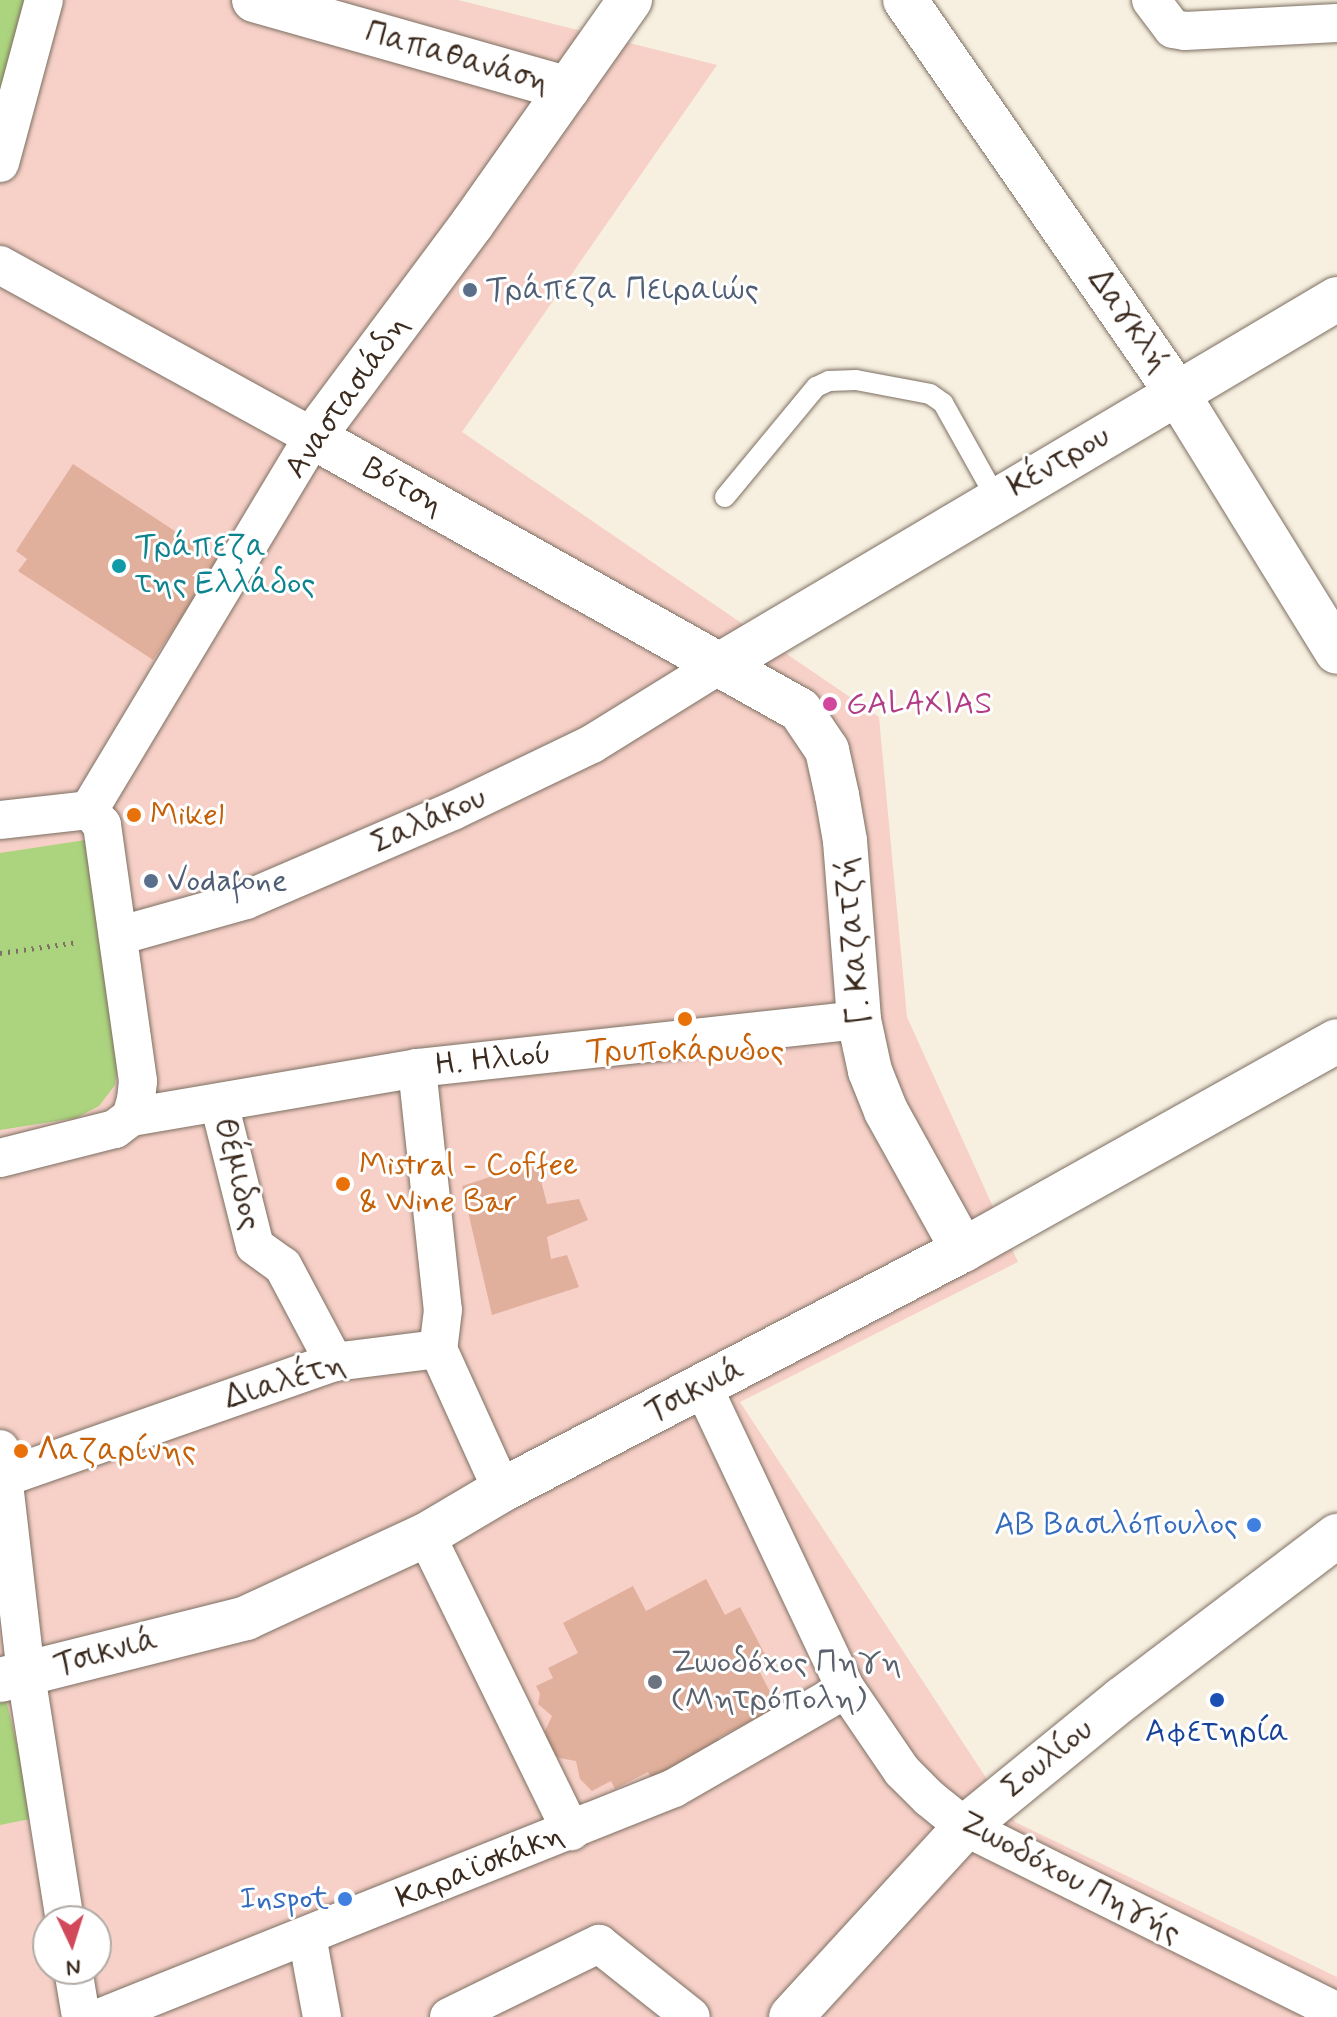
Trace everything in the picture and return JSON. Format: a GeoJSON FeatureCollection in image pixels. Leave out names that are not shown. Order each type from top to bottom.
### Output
{"type":"FeatureCollection","features":[{"type":"Feature","properties":{"kind":"street"},"geometry":{"type":"LineString","coordinates":[[0,163],[44,0]]}},
{"type":"Feature","properties":{"kind":"street","name":"Παπαθανάση"},"geometry":{"type":"LineString","coordinates":[[254,0],[568,89]]}},
{"type":"Feature","properties":{"kind":"street","name":"Αναστασιάδη"},"geometry":{"type":"LineString","coordinates":[[89,810],[313,437],[630,0]]}},
{"type":"Feature","properties":{"kind":"street","name":"Δαγκλή"},"geometry":{"type":"LineString","coordinates":[[905,0],[1177,393],[1337,652]]}},
{"type":"Feature","properties":{"kind":"street"},"geometry":{"type":"LineString","coordinates":[[1151,0],[1173,29],[1185,31],[1337,23]]}},
{"type":"Feature","properties":{"kind":"street","name":"Βότση"},"geometry":{"type":"LineString","coordinates":[[0,265],[721,664]]}},
{"type":"Feature","properties":{"kind":"street","name":"Κέντρου"},"geometry":{"type":"LineString","coordinates":[[721,664],[996,498],[1337,299]]}},
{"type":"Feature","properties":{"kind":"street","name":"Σαλάκου"},"geometry":{"type":"LineString","coordinates":[[118,936],[246,900],[453,811],[592,744],[721,664]]}},
{"type":"Feature","properties":{"kind":"street","name":"Γ. Καζατζή"},"geometry":{"type":"LineString","coordinates":[[721,664],[800,710],[827,750],[845,841],[859,1020],[870,1071],[886,1111],[963,1250]]}},
{"type":"Feature","properties":{"kind":"street"},"geometry":{"type":"LineString","coordinates":[[0,820],[89,810],[102,825],[138,1081],[131,1117]]}},
{"type":"Feature","properties":{"kind":"street","name":"Η. Ηλιού"},"geometry":{"type":"LineString","coordinates":[[0,1158],[115,1129],[131,1117],[417,1068],[859,1020]]}},
{"type":"Feature","properties":{"kind":"street","name":"Τσικνιά"},"geometry":{"type":"LineString","coordinates":[[13,1678],[246,1618],[426,1535],[502,1490],[963,1250],[1337,1041]]}},
{"type":"Feature","properties":{"kind":"street"},"geometry":{"type":"LineString","coordinates":[[417,1068],[443,1310],[438,1349],[502,1490]]}},
{"type":"Feature","properties":{"kind":"street","name":"Θέμιδος"},"geometry":{"type":"LineString","coordinates":[[219,1103],[255,1246],[283,1266],[334,1362]]}},
{"type":"Feature","properties":{"kind":"street","name":"Διαλέτη"},"geometry":{"type":"LineString","coordinates":[[2,1469],[334,1362],[438,1349]]}},
{"type":"Feature","properties":{"kind":"street","name":"Ζωοδόχου Πηγής"},"geometry":{"type":"LineString","coordinates":[[703,1387],[846,1689],[902,1771],[965,1827],[1337,2012]]}},
{"type":"Feature","properties":{"kind":"street"},"geometry":{"type":"LineString","coordinates":[[2,1469],[13,1678],[62,1905]]}},
{"type":"Feature","properties":{"kind":"street"},"geometry":{"type":"LineString","coordinates":[[426,1535],[571,1831]]}},
{"type":"Feature","properties":{"kind":"street","name":"Σουλίου"},"geometry":{"type":"LineString","coordinates":[[791,2017],[965,1827],[1122,1699],[1337,1536]]}},
{"type":"Feature","properties":{"kind":"street","name":"Καραϊσκάκη"},"geometry":{"type":"LineString","coordinates":[[102,2017],[674,1788],[846,1689]]}},
{"type":"Feature","properties":{"kind":"street"},"geometry":{"type":"LineString","coordinates":[[307,1936],[322,2017]]}},
{"type":"Feature","properties":{"kind":"street"},"geometry":{"type":"LineString","coordinates":[[449,2017],[599,1944],[691,2017]]}},
{"type":"Feature","properties":{"kind":"street"},"geometry":{"type":"LineString","coordinates":[[76,1985],[81,2017]]}},
{"type":"Feature","properties":{"kind":"lane"},"geometry":{"type":"LineString","coordinates":[[725,497],[816,387],[829,381],[856,380],[930,394],[943,403],[996,498]]}},
{"type":"Feature","properties":{"kind":"path"},"geometry":{"type":"LineString","coordinates":[[0,953],[118,936]]}},
{"type":"Feature","properties":{"kind":"shaded area"},"geometry":{"type":"Polygon","coordinates":[[[0,0],[458,0],[717,65],[462,432],[879,717],[907,1017],[1018,1262],[740,1402],[1015,1822],[1337,1977],[1337,2017],[0,2017],[0,0]]]}},
{"type":"Feature","properties":{"kind":"green space"},"geometry":{"type":"Polygon","coordinates":[[[0,0],[40,0],[0,150],[0,0]]]}},
{"type":"Feature","properties":{"kind":"green space"},"geometry":{"type":"Polygon","coordinates":[[[92,839],[119,1059],[115,1085],[99,1106],[76,1118],[0,1130],[0,853],[92,839]]]}},
{"type":"Feature","properties":{"kind":"green space"},"geometry":{"type":"Polygon","coordinates":[[[6,1700],[35,1818],[0,1825],[0,1702],[6,1700]]]}},
{"type":"Feature","properties":{"kind":"building","name":"Τράπεζα της Ελλάδος"},"geometry":{"type":"Polygon","coordinates":[[[73,464],[219,560],[153,660],[18,571],[27,559],[16,551],[73,464]]]}},
{"type":"Feature","properties":{"kind":"building"},"geometry":{"type":"Polygon","coordinates":[[[527,1165],[538,1169],[547,1204],[579,1199],[588,1220],[547,1237],[551,1259],[567,1255],[579,1287],[492,1315],[462,1186],[527,1165]]]}},
{"type":"Feature","properties":{"kind":"building","name":"Ζωοδόχος Πηγη (Μητρόπολη)"},"geometry":{"type":"Polygon","coordinates":[[[706,1579],[725,1615],[740,1607],[768,1660],[757,1667],[778,1707],[718,1738],[723,1746],[654,1783],[648,1772],[615,1789],[611,1781],[592,1791],[580,1779],[576,1761],[559,1758],[548,1748],[545,1731],[552,1716],[538,1704],[540,1694],[536,1686],[553,1678],[548,1668],[578,1653],[563,1623],[633,1586],[646,1611],[706,1579]]]}},
{"type":"Feature","properties":{"kind":"place","name":"Τράπεζα Πειραιώς"},"geometry":{"type":"Point","coordinates":[470,290]}},
{"type":"Feature","properties":{"kind":"place","name":"Τράπεζα της Ελλάδος"},"geometry":{"type":"Point","coordinates":[119,566]}},
{"type":"Feature","properties":{"kind":"place","name":"GALAXIAS"},"geometry":{"type":"Point","coordinates":[830,704]}},
{"type":"Feature","properties":{"kind":"place","name":"Mikel"},"geometry":{"type":"Point","coordinates":[134,815]}},
{"type":"Feature","properties":{"kind":"place","name":"Vodafone"},"geometry":{"type":"Point","coordinates":[151,881]}},
{"type":"Feature","properties":{"kind":"place","name":"Τρυποκάρυδος"},"geometry":{"type":"Point","coordinates":[685,1019]}},
{"type":"Feature","properties":{"kind":"place","name":"Mistral - Coffee & Wine Bar"},"geometry":{"type":"Point","coordinates":[343,1184]}},
{"type":"Feature","properties":{"kind":"place","name":"Λαζαρίνης"},"geometry":{"type":"Point","coordinates":[21,1451]}},
{"type":"Feature","properties":{"kind":"place","name":"ΑΒ Βασιλόπουλος"},"geometry":{"type":"Point","coordinates":[1254,1525]}},
{"type":"Feature","properties":{"kind":"place","name":"Ζωοδόχος Πηγη (Μητρόπολη)"},"geometry":{"type":"Point","coordinates":[655,1682]}},
{"type":"Feature","properties":{"kind":"place","name":"Αφετηρία"},"geometry":{"type":"Point","coordinates":[1217,1700]}},
{"type":"Feature","properties":{"kind":"place","name":"Inspot"},"geometry":{"type":"Point","coordinates":[345,1899]}}]}
